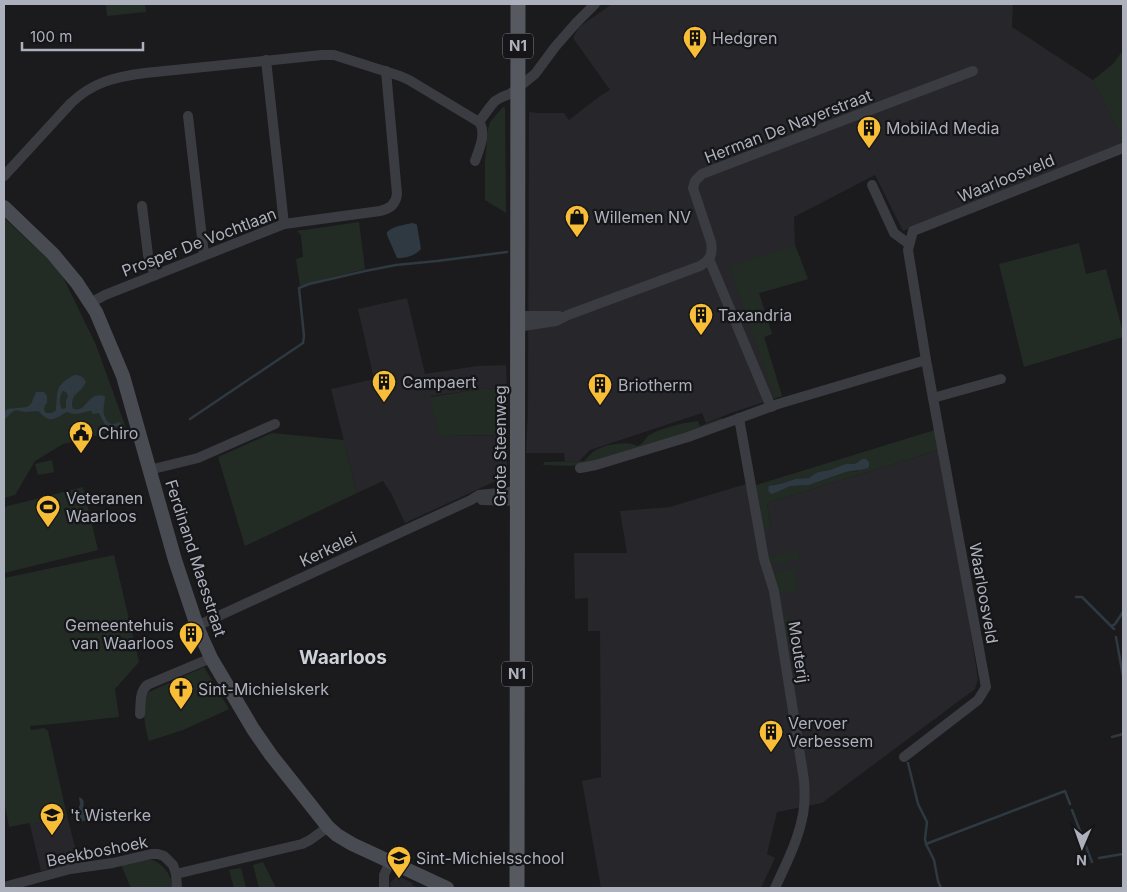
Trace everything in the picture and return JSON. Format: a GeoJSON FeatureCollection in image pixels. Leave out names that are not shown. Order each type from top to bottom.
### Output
{"type":"FeatureCollection","features":[{"type":"Feature","properties":{"kind":"main road","name":"Grote Steenweg"},"geometry":{"type":"LineString","coordinates":[[517,888],[518,4]]}},
{"type":"Feature","properties":{"kind":"street"},"geometry":{"type":"LineString","coordinates":[[479,122],[495,101],[508,96],[535,74],[555,47],[595,4]]}},
{"type":"Feature","properties":{"kind":"street"},"geometry":{"type":"LineString","coordinates":[[4,176],[71,103],[88,89],[114,79],[132,75],[328,54],[386,71],[409,80],[479,122],[482,126],[482,131],[475,161]]}},
{"type":"Feature","properties":{"kind":"street"},"geometry":{"type":"LineString","coordinates":[[266,60],[284,224]]}},
{"type":"Feature","properties":{"kind":"street","name":"Prosper De Vochtlaan"},"geometry":{"type":"LineString","coordinates":[[90,302],[105,294],[284,224],[380,212],[390,208],[395,202],[397,194],[386,71]]}},
{"type":"Feature","properties":{"kind":"street","name":"Herman De Nayerstraat"},"geometry":{"type":"LineString","coordinates":[[709,259],[712,250],[711,242],[693,188],[695,181],[702,174],[973,71]]}},
{"type":"Feature","properties":{"kind":"street"},"geometry":{"type":"LineString","coordinates":[[188,116],[204,255]]}},
{"type":"Feature","properties":{"kind":"street","name":"Waarloosveld"},"geometry":{"type":"LineString","coordinates":[[904,757],[978,700],[986,687],[926,360],[908,250],[913,231],[1123,148]]}},
{"type":"Feature","properties":{"kind":"street"},"geometry":{"type":"LineString","coordinates":[[872,185],[894,233],[909,244]]}},
{"type":"Feature","properties":{"kind":"street"},"geometry":{"type":"LineString","coordinates":[[142,206],[148,255],[155,274]]}},
{"type":"Feature","properties":{"kind":"street","name":"Ferdinand Maesstraat"},"geometry":{"type":"LineString","coordinates":[[4,207],[53,254],[77,283],[100,320],[123,376],[175,560],[197,626],[211,658],[253,729],[271,755],[328,827],[337,835],[352,844],[447,888]]}},
{"type":"Feature","properties":{"kind":"street"},"geometry":{"type":"LineString","coordinates":[[517,322],[556,321],[700,266],[709,259],[770,407]]}},
{"type":"Feature","properties":{"kind":"street"},"geometry":{"type":"LineString","coordinates":[[580,468],[596,465],[688,437],[770,407],[926,360]]}},
{"type":"Feature","properties":{"kind":"street"},"geometry":{"type":"LineString","coordinates":[[933,398],[1001,380]]}},
{"type":"Feature","properties":{"kind":"street","name":"Mouterij"},"geometry":{"type":"LineString","coordinates":[[739,418],[764,559],[774,591],[804,780],[803,817],[798,836],[775,888]]}},
{"type":"Feature","properties":{"kind":"street","name":"Ferdinand Maesstraat"},"geometry":{"type":"LineString","coordinates":[[149,470],[198,458],[275,424]]}},
{"type":"Feature","properties":{"kind":"street","name":"Kerkelei"},"geometry":{"type":"LineString","coordinates":[[197,626],[479,495],[517,496]]}},
{"type":"Feature","properties":{"kind":"street","name":"Ferdinand Maesstraat"},"geometry":{"type":"LineString","coordinates":[[140,714],[141,694],[148,685],[211,658]]}},
{"type":"Feature","properties":{"kind":"street"},"geometry":{"type":"LineString","coordinates":[[177,888],[176,874],[302,844],[328,827]]}},
{"type":"Feature","properties":{"kind":"street","name":"Beekboshoek"},"geometry":{"type":"LineString","coordinates":[[4,887],[70,869],[113,863],[151,854],[164,856],[173,865],[176,874]]}},
{"type":"Feature","properties":{"kind":"street"},"geometry":{"type":"LineString","coordinates":[[384,888],[384,875],[390,862]]}},
{"type":"Feature","properties":{"kind":"shaded area"},"geometry":{"type":"Polygon","coordinates":[[[106,4],[145,4],[146,12],[107,16],[106,4]]]}},
{"type":"Feature","properties":{"kind":"shaded area"},"geometry":{"type":"Polygon","coordinates":[[[612,4],[1013,4],[1012,27],[1093,80],[1123,140],[1123,145],[903,231],[875,175],[794,217],[795,245],[808,279],[759,293],[772,334],[764,337],[782,396],[706,423],[702,413],[590,450],[579,461],[565,461],[564,453],[526,453],[528,414],[529,112],[564,113],[569,120],[610,90],[573,38],[579,27],[612,4]]]}},
{"type":"Feature","properties":{"kind":"shaded area"},"geometry":{"type":"Polygon","coordinates":[[[1123,50],[1123,140],[1093,80],[1114,63],[1123,50]]]}},
{"type":"Feature","properties":{"kind":"shaded area"},"geometry":{"type":"Polygon","coordinates":[[[503,107],[505,109],[506,213],[485,200],[485,161],[488,129],[490,122],[503,107]]]}},
{"type":"Feature","properties":{"kind":"shaded area"},"geometry":{"type":"Polygon","coordinates":[[[4,218],[59,269],[96,345],[126,428],[63,444],[35,461],[15,495],[4,498],[4,218]]]}},
{"type":"Feature","properties":{"kind":"shaded area"},"geometry":{"type":"Polygon","coordinates":[[[359,222],[365,269],[300,286],[296,259],[303,257],[301,235],[297,231],[359,222]]]}},
{"type":"Feature","properties":{"kind":"shaded area"},"geometry":{"type":"Polygon","coordinates":[[[412,223],[417,225],[421,249],[410,256],[397,258],[387,232],[396,227],[412,223]]]}},
{"type":"Feature","properties":{"kind":"shaded area"},"geometry":{"type":"Polygon","coordinates":[[[1079,243],[1086,274],[1106,269],[1123,337],[1024,367],[999,264],[1079,243]]]}},
{"type":"Feature","properties":{"kind":"shaded area"},"geometry":{"type":"Polygon","coordinates":[[[795,245],[808,279],[759,293],[772,334],[764,337],[782,396],[775,398],[729,267],[795,245]]]}},
{"type":"Feature","properties":{"kind":"shaded area"},"geometry":{"type":"Polygon","coordinates":[[[407,298],[425,374],[477,366],[506,365],[507,388],[481,389],[431,396],[439,436],[507,435],[507,480],[498,480],[405,523],[391,493],[383,481],[357,493],[331,389],[374,379],[358,309],[407,298]]]}},
{"type":"Feature","properties":{"kind":"shaded area"},"geometry":{"type":"Polygon","coordinates":[[[78,375],[86,382],[74,397],[73,409],[82,408],[94,396],[105,396],[103,411],[106,419],[111,424],[120,422],[121,425],[107,429],[99,413],[92,414],[92,411],[78,414],[67,412],[56,418],[48,419],[38,411],[25,412],[16,410],[4,420],[4,413],[7,409],[27,407],[31,404],[36,392],[44,392],[47,396],[47,403],[44,410],[46,413],[52,413],[56,410],[58,390],[63,382],[78,375]],[[63,391],[60,398],[62,409],[66,408],[68,396],[63,391]]]}},
{"type":"Feature","properties":{"kind":"shaded area"},"geometry":{"type":"Polygon","coordinates":[[[507,388],[507,435],[439,436],[430,397],[481,389],[507,388]]]}},
{"type":"Feature","properties":{"kind":"shaded area"},"geometry":{"type":"Polygon","coordinates":[[[721,418],[723,420],[700,430],[581,465],[543,465],[545,462],[584,461],[593,452],[602,447],[621,443],[637,446],[648,436],[665,428],[698,421],[700,426],[721,418]]]}},
{"type":"Feature","properties":{"kind":"shaded area"},"geometry":{"type":"Polygon","coordinates":[[[938,429],[942,449],[767,503],[771,528],[763,530],[756,485],[938,429]],[[862,459],[855,464],[845,464],[818,472],[811,478],[795,479],[771,485],[779,491],[791,486],[809,485],[846,472],[858,471],[869,462],[866,459],[862,459]]]}},
{"type":"Feature","properties":{"kind":"shaded area"},"geometry":{"type":"Polygon","coordinates":[[[272,433],[344,440],[357,493],[245,546],[218,457],[272,433]]]}},
{"type":"Feature","properties":{"kind":"shaded area"},"geometry":{"type":"Polygon","coordinates":[[[942,449],[978,679],[975,689],[822,803],[777,812],[767,854],[775,858],[761,888],[601,888],[582,781],[601,777],[600,631],[588,631],[588,598],[575,599],[574,553],[627,553],[620,511],[670,507],[746,484],[756,485],[763,529],[771,528],[767,503],[942,449]]]}},
{"type":"Feature","properties":{"kind":"shaded area"},"geometry":{"type":"Polygon","coordinates":[[[862,459],[866,459],[869,462],[868,468],[846,472],[809,485],[791,486],[772,494],[768,490],[769,486],[795,479],[809,478],[818,472],[845,464],[855,464],[862,459]]]}},
{"type":"Feature","properties":{"kind":"shaded area"},"geometry":{"type":"Polygon","coordinates":[[[52,460],[54,472],[38,475],[35,464],[52,460]]]}},
{"type":"Feature","properties":{"kind":"shaded area","name":"Veteranen Waarloos"},"geometry":{"type":"Polygon","coordinates":[[[83,487],[98,550],[4,573],[4,507],[83,487]]]}},
{"type":"Feature","properties":{"kind":"shaded area"},"geometry":{"type":"Polygon","coordinates":[[[798,550],[800,558],[773,564],[768,557],[798,550]]]}},
{"type":"Feature","properties":{"kind":"shaded area"},"geometry":{"type":"Polygon","coordinates":[[[114,555],[139,662],[115,689],[119,717],[30,726],[31,730],[44,728],[48,731],[67,816],[30,825],[29,823],[9,827],[4,800],[4,578],[114,555]]]}},
{"type":"Feature","properties":{"kind":"shaded area"},"geometry":{"type":"Polygon","coordinates":[[[803,565],[806,567],[795,569],[798,591],[782,593],[778,591],[774,577],[777,572],[803,565]]]}},
{"type":"Feature","properties":{"kind":"shaded area"},"geometry":{"type":"Polygon","coordinates":[[[788,614],[792,643],[787,644],[783,618],[788,614]]]}},
{"type":"Feature","properties":{"kind":"shaded area"},"geometry":{"type":"Polygon","coordinates":[[[204,667],[229,709],[183,730],[149,741],[144,709],[149,692],[204,667]]]}},
{"type":"Feature","properties":{"kind":"shaded area"},"geometry":{"type":"Polygon","coordinates":[[[79,797],[83,800],[83,809],[86,814],[86,820],[81,822],[77,813],[80,804],[79,797]]]}},
{"type":"Feature","properties":{"kind":"shaded area","name":"'t Wisterke"},"geometry":{"type":"Polygon","coordinates":[[[67,816],[79,862],[41,871],[30,825],[67,816]]]}},
{"type":"Feature","properties":{"kind":"shaded area"},"geometry":{"type":"Polygon","coordinates":[[[148,859],[153,860],[165,869],[172,883],[172,888],[131,888],[121,865],[148,859]]]}},
{"type":"Feature","properties":{"kind":"shaded area"},"geometry":{"type":"Polygon","coordinates":[[[263,862],[276,888],[259,888],[253,865],[263,862]]]}},
{"type":"Feature","properties":{"kind":"shaded area"},"geometry":{"type":"Polygon","coordinates":[[[241,868],[246,888],[234,888],[229,870],[241,868]]]}},
{"type":"Feature","properties":{"kind":"shaded area","name":"Sint-Michielsschool"},"geometry":{"type":"Polygon","coordinates":[[[397,876],[413,883],[412,885],[419,888],[391,888],[390,883],[397,876]]]}},
{"type":"Feature","properties":{"kind":"waterway"},"geometry":{"type":"LineString","coordinates":[[190,419],[303,343],[304,336],[299,288],[309,284],[396,265],[507,252]]}},
{"type":"Feature","properties":{"kind":"waterway"},"geometry":{"type":"LineString","coordinates":[[1076,597],[1082,597],[1114,629]]}},
{"type":"Feature","properties":{"kind":"waterway"},"geometry":{"type":"LineString","coordinates":[[1112,626],[1123,612]]}},
{"type":"Feature","properties":{"kind":"waterway"},"geometry":{"type":"LineString","coordinates":[[1116,637],[1123,676]]}},
{"type":"Feature","properties":{"kind":"waterway"},"geometry":{"type":"LineString","coordinates":[[1112,737],[1123,734]]}},
{"type":"Feature","properties":{"kind":"waterway"},"geometry":{"type":"LineString","coordinates":[[908,763],[918,804],[927,822],[926,844],[934,860],[941,888]]}},
{"type":"Feature","properties":{"kind":"waterway"},"geometry":{"type":"LineString","coordinates":[[926,844],[1065,791],[1070,804]]}},
{"type":"Feature","properties":{"kind":"waterway"},"geometry":{"type":"LineString","coordinates":[[1072,810],[1092,862]]}},
{"type":"Feature","properties":{"kind":"waterway"},"geometry":{"type":"LineString","coordinates":[[1099,858],[1123,854]]}},
{"type":"Feature","properties":{"kind":"place","name":"Hedgren"},"geometry":{"type":"Point","coordinates":[695,59]}},
{"type":"Feature","properties":{"kind":"place","name":"MobilAd Media"},"geometry":{"type":"Point","coordinates":[869,149]}},
{"type":"Feature","properties":{"kind":"place","name":"Willemen NV"},"geometry":{"type":"Point","coordinates":[577,238]}},
{"type":"Feature","properties":{"kind":"place","name":"Taxandria"},"geometry":{"type":"Point","coordinates":[701,336]}},
{"type":"Feature","properties":{"kind":"place","name":"Campaert"},"geometry":{"type":"Point","coordinates":[384,403]}},
{"type":"Feature","properties":{"kind":"place","name":"Briotherm"},"geometry":{"type":"Point","coordinates":[600,406]}},
{"type":"Feature","properties":{"kind":"place","name":"Chiro"},"geometry":{"type":"Point","coordinates":[81,454]}},
{"type":"Feature","properties":{"kind":"place","name":"Veteranen Waarloos"},"geometry":{"type":"Point","coordinates":[48,528]}},
{"type":"Feature","properties":{"kind":"place","name":"Gemeentehuis van Waarloos"},"geometry":{"type":"Point","coordinates":[191,655]}},
{"type":"Feature","properties":{"kind":"place","name":"Sint-Michielskerk"},"geometry":{"type":"Point","coordinates":[181,710]}},
{"type":"Feature","properties":{"kind":"place","name":"Vervoer Verbessem"},"geometry":{"type":"Point","coordinates":[771,753]}},
{"type":"Feature","properties":{"kind":"place","name":"'t Wisterke"},"geometry":{"type":"Point","coordinates":[52,836]}},
{"type":"Feature","properties":{"kind":"place","name":"Sint-Michielsschool"},"geometry":{"type":"Point","coordinates":[399,879]}},
{"type":"Feature","properties":{"kind":"district","name":"Waarloos"},"geometry":{"type":"Point","coordinates":[343,657]}}]}
